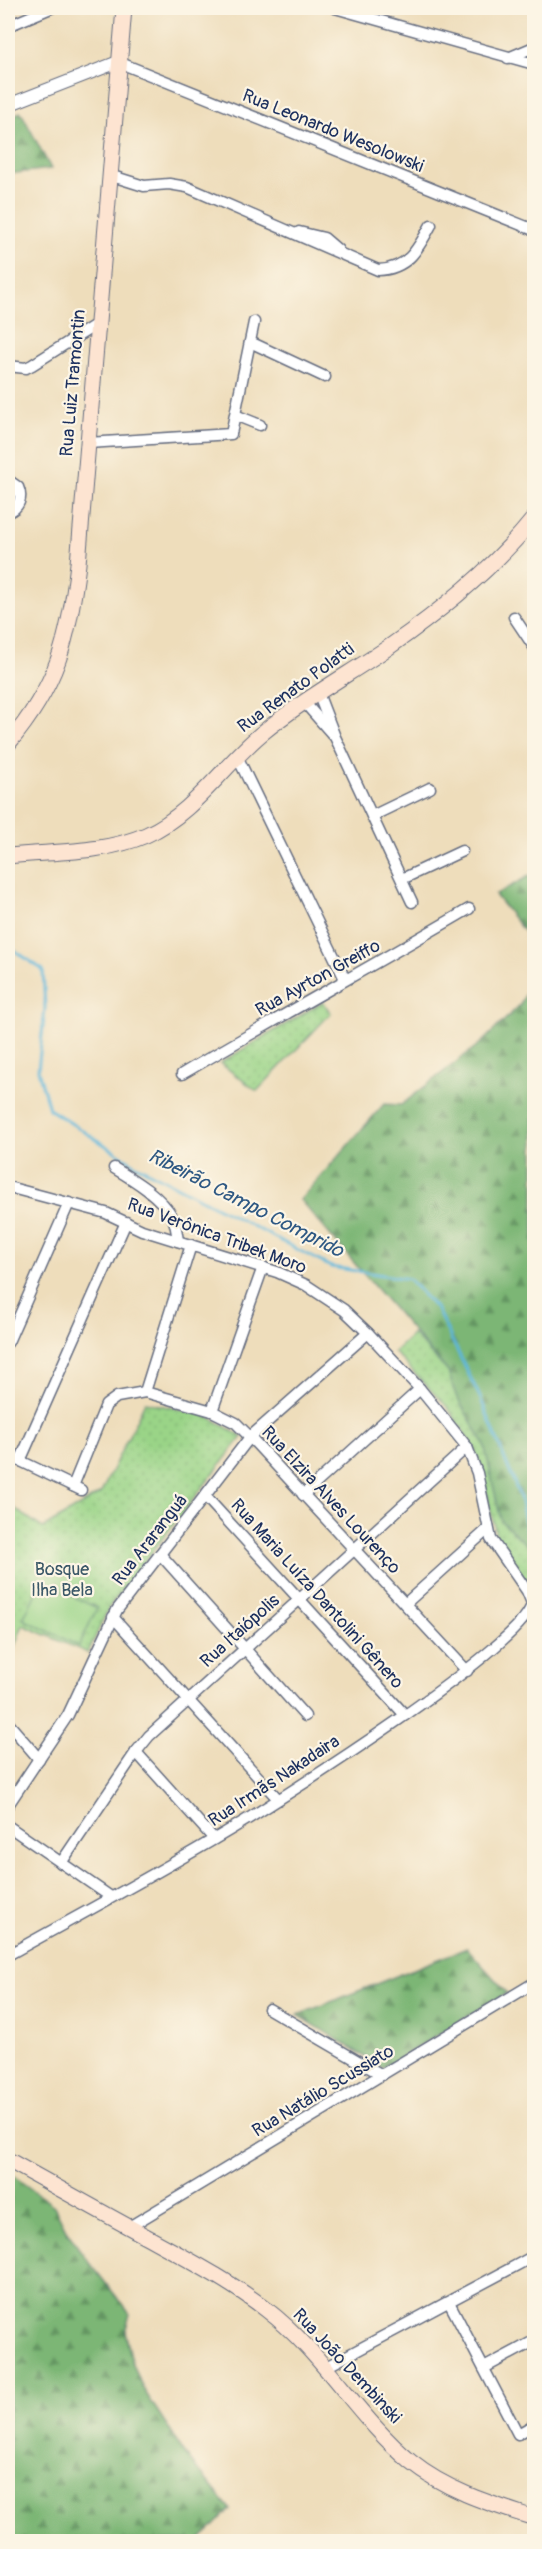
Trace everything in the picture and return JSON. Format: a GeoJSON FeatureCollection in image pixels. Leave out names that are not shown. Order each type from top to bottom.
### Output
{"type":"FeatureCollection","features":[{"type":"Feature","properties":{"kind":"main road","name":"Rua Luiz Tramontin"},"geometry":{"type":"LineString","coordinates":[[8,744],[40,702],[58,665],[75,588],[124,8]]}},
{"type":"Feature","properties":{"kind":"main road","name":"Rua Renato Polatti"},"geometry":{"type":"LineString","coordinates":[[8,856],[97,848],[147,834],[186,809],[262,733],[441,608],[496,559],[534,518]]}},
{"type":"Feature","properties":{"kind":"main road","name":"Rua Renato Polatti"},"geometry":{"type":"LineString","coordinates":[[8,849],[27,854]]}},
{"type":"Feature","properties":{"kind":"main road","name":"Rua João Dembinski"},"geometry":{"type":"LineString","coordinates":[[8,2160],[249,2296],[288,2328],[326,2367],[391,2443],[423,2470],[466,2494],[534,2518]]}},
{"type":"Feature","properties":{"kind":"street"},"geometry":{"type":"LineString","coordinates":[[8,26],[51,8]]}},
{"type":"Feature","properties":{"kind":"street"},"geometry":{"type":"LineString","coordinates":[[335,8],[534,64]]}},
{"type":"Feature","properties":{"kind":"street"},"geometry":{"type":"LineString","coordinates":[[355,12],[366,8]]}},
{"type":"Feature","properties":{"kind":"street"},"geometry":{"type":"LineString","coordinates":[[508,58],[534,47]]}},
{"type":"Feature","properties":{"kind":"street"},"geometry":{"type":"LineString","coordinates":[[8,105],[118,62]]}},
{"type":"Feature","properties":{"kind":"street","name":"Rua Leonardo Wesolowski"},"geometry":{"type":"LineString","coordinates":[[118,62],[534,230]]}},
{"type":"Feature","properties":{"kind":"street"},"geometry":{"type":"LineString","coordinates":[[109,175],[144,186],[178,184],[378,270],[395,268],[411,258],[431,225]]}},
{"type":"Feature","properties":{"kind":"street"},"geometry":{"type":"LineString","coordinates":[[88,443],[231,434],[254,322]]}},
{"type":"Feature","properties":{"kind":"street"},"geometry":{"type":"LineString","coordinates":[[8,366],[26,368],[97,324]]}},
{"type":"Feature","properties":{"kind":"street"},"geometry":{"type":"LineString","coordinates":[[250,342],[325,376]]}},
{"type":"Feature","properties":{"kind":"street"},"geometry":{"type":"LineString","coordinates":[[235,415],[260,425]]}},
{"type":"Feature","properties":{"kind":"street"},"geometry":{"type":"LineString","coordinates":[[8,480],[18,487],[20,497],[16,507],[8,512]]}},
{"type":"Feature","properties":{"kind":"street"},"geometry":{"type":"LineString","coordinates":[[514,617],[534,647]]}},
{"type":"Feature","properties":{"kind":"street"},"geometry":{"type":"LineString","coordinates":[[318,693],[335,737],[412,902]]}},
{"type":"Feature","properties":{"kind":"street"},"geometry":{"type":"LineString","coordinates":[[304,702],[335,737]]}},
{"type":"Feature","properties":{"kind":"street"},"geometry":{"type":"LineString","coordinates":[[237,756],[345,979]]}},
{"type":"Feature","properties":{"kind":"street"},"geometry":{"type":"LineString","coordinates":[[372,816],[430,788]]}},
{"type":"Feature","properties":{"kind":"street"},"geometry":{"type":"LineString","coordinates":[[402,879],[462,851]]}},
{"type":"Feature","properties":{"kind":"street","name":"Rua Ayrton Greiffo"},"geometry":{"type":"LineString","coordinates":[[182,1074],[469,909]]}},
{"type":"Feature","properties":{"kind":"street"},"geometry":{"type":"LineString","coordinates":[[114,1168],[138,1183],[167,1210],[175,1225],[178,1241]]}},
{"type":"Feature","properties":{"kind":"street","name":"Rua Verônica Tribek Moro"},"geometry":{"type":"LineString","coordinates":[[8,1187],[106,1213],[142,1230],[262,1267],[292,1278],[320,1293],[344,1310],[368,1332],[420,1389],[466,1447],[477,1473],[488,1529],[495,1548],[527,1591],[532,1602]]}},
{"type":"Feature","properties":{"kind":"street"},"geometry":{"type":"LineString","coordinates":[[8,1342],[69,1203]]}},
{"type":"Feature","properties":{"kind":"street"},"geometry":{"type":"LineString","coordinates":[[20,1461],[126,1222]]}},
{"type":"Feature","properties":{"kind":"street"},"geometry":{"type":"LineString","coordinates":[[8,1455],[77,1488],[109,1402],[117,1396],[145,1392],[191,1245]]}},
{"type":"Feature","properties":{"kind":"street"},"geometry":{"type":"LineString","coordinates":[[212,1411],[262,1267]]}},
{"type":"Feature","properties":{"kind":"street","name":"Rua Araranguá"},"geometry":{"type":"LineString","coordinates":[[8,1805],[72,1707],[113,1617],[160,1554],[250,1437],[368,1332]]}},
{"type":"Feature","properties":{"kind":"street"},"geometry":{"type":"LineString","coordinates":[[303,1494],[420,1389]]}},
{"type":"Feature","properties":{"kind":"street","name":"Rua Elzira Alves Lourenço"},"geometry":{"type":"LineString","coordinates":[[145,1392],[212,1411],[236,1423],[467,1671]]}},
{"type":"Feature","properties":{"kind":"street","name":"Rua Itaiópolis"},"geometry":{"type":"LineString","coordinates":[[62,1863],[149,1736],[466,1447]]}},
{"type":"Feature","properties":{"kind":"street","name":"Rua Maria Luíza Dantolini Gênero"},"geometry":{"type":"LineString","coordinates":[[205,1496],[405,1715]]}},
{"type":"Feature","properties":{"kind":"street"},"geometry":{"type":"LineString","coordinates":[[405,1604],[488,1529]]}},
{"type":"Feature","properties":{"kind":"street"},"geometry":{"type":"LineString","coordinates":[[160,1554],[305,1716]]}},
{"type":"Feature","properties":{"kind":"street","name":"Rua Irmãs Nakadaira"},"geometry":{"type":"LineString","coordinates":[[8,1955],[214,1839],[405,1715],[467,1671],[516,1628],[529,1613],[532,1602]]}},
{"type":"Feature","properties":{"kind":"street"},"geometry":{"type":"LineString","coordinates":[[113,1617],[278,1799]]}},
{"type":"Feature","properties":{"kind":"street"},"geometry":{"type":"LineString","coordinates":[[8,1724],[39,1759]]}},
{"type":"Feature","properties":{"kind":"street"},"geometry":{"type":"LineString","coordinates":[[136,1752],[214,1839]]}},
{"type":"Feature","properties":{"kind":"street"},"geometry":{"type":"LineString","coordinates":[[8,1826],[111,1897]]}},
{"type":"Feature","properties":{"kind":"street","name":"Rua Natálio Scussiato"},"geometry":{"type":"LineString","coordinates":[[129,2227],[534,1983]]}},
{"type":"Feature","properties":{"kind":"street"},"geometry":{"type":"LineString","coordinates":[[270,2009],[382,2075]]}},
{"type":"Feature","properties":{"kind":"street"},"geometry":{"type":"LineString","coordinates":[[326,2367],[534,2256]]}},
{"type":"Feature","properties":{"kind":"street"},"geometry":{"type":"LineString","coordinates":[[449,2302],[518,2434],[534,2426]]}},
{"type":"Feature","properties":{"kind":"street"},"geometry":{"type":"LineString","coordinates":[[484,2368],[534,2341]]}},
{"type":"Feature","properties":{"kind":"green space"},"geometry":{"type":"Polygon","coordinates":[[[21,112],[51,169],[8,174],[8,117],[21,112]]]}},
{"type":"Feature","properties":{"kind":"green space"},"geometry":{"type":"Polygon","coordinates":[[[534,873],[534,944],[495,895],[534,873]]]}},
{"type":"Feature","properties":{"kind":"green space"},"geometry":{"type":"Polygon","coordinates":[[[534,976],[534,1551],[501,1521],[484,1444],[456,1396],[448,1372],[300,1200],[384,1104],[401,1105],[482,1042],[520,1005],[534,976]]]}},
{"type":"Feature","properties":{"kind":"green space"},"geometry":{"type":"Polygon","coordinates":[[[323,1002],[331,1013],[257,1091],[220,1063],[323,1002]]]}},
{"type":"Feature","properties":{"kind":"green space"},"geometry":{"type":"Polygon","coordinates":[[[413,1334],[448,1372],[456,1396],[484,1444],[501,1521],[534,1551],[534,1594],[497,1539],[480,1464],[472,1444],[448,1408],[394,1352],[413,1334]]]}},
{"type":"Feature","properties":{"kind":"green space","name":"Bosque Ilha Bela"},"geometry":{"type":"Polygon","coordinates":[[[145,1402],[206,1415],[242,1437],[109,1607],[88,1653],[23,1625],[8,1663],[8,1504],[43,1528],[101,1493],[145,1402]]]}},
{"type":"Feature","properties":{"kind":"green space"},"geometry":{"type":"Polygon","coordinates":[[[42,1581],[97,1608],[79,1646],[23,1619],[42,1581]]]}},
{"type":"Feature","properties":{"kind":"green space"},"geometry":{"type":"Polygon","coordinates":[[[467,1948],[507,1993],[383,2068],[298,2015],[467,1948]]]}},
{"type":"Feature","properties":{"kind":"green space"},"geometry":{"type":"Polygon","coordinates":[[[8,2172],[54,2206],[66,2230],[82,2253],[130,2314],[125,2332],[132,2361],[142,2387],[185,2454],[230,2509],[199,2541],[8,2541],[8,2172]]]}},
{"type":"Feature","properties":{"kind":"waterway","name":"Ribeirão Campo Comprido"},"geometry":{"type":"LineString","coordinates":[[8,946],[43,970],[45,1008],[38,1070],[49,1109],[136,1165],[331,1267],[409,1279],[437,1310],[480,1397],[520,1497],[528,1533],[534,1538]]}}]}
